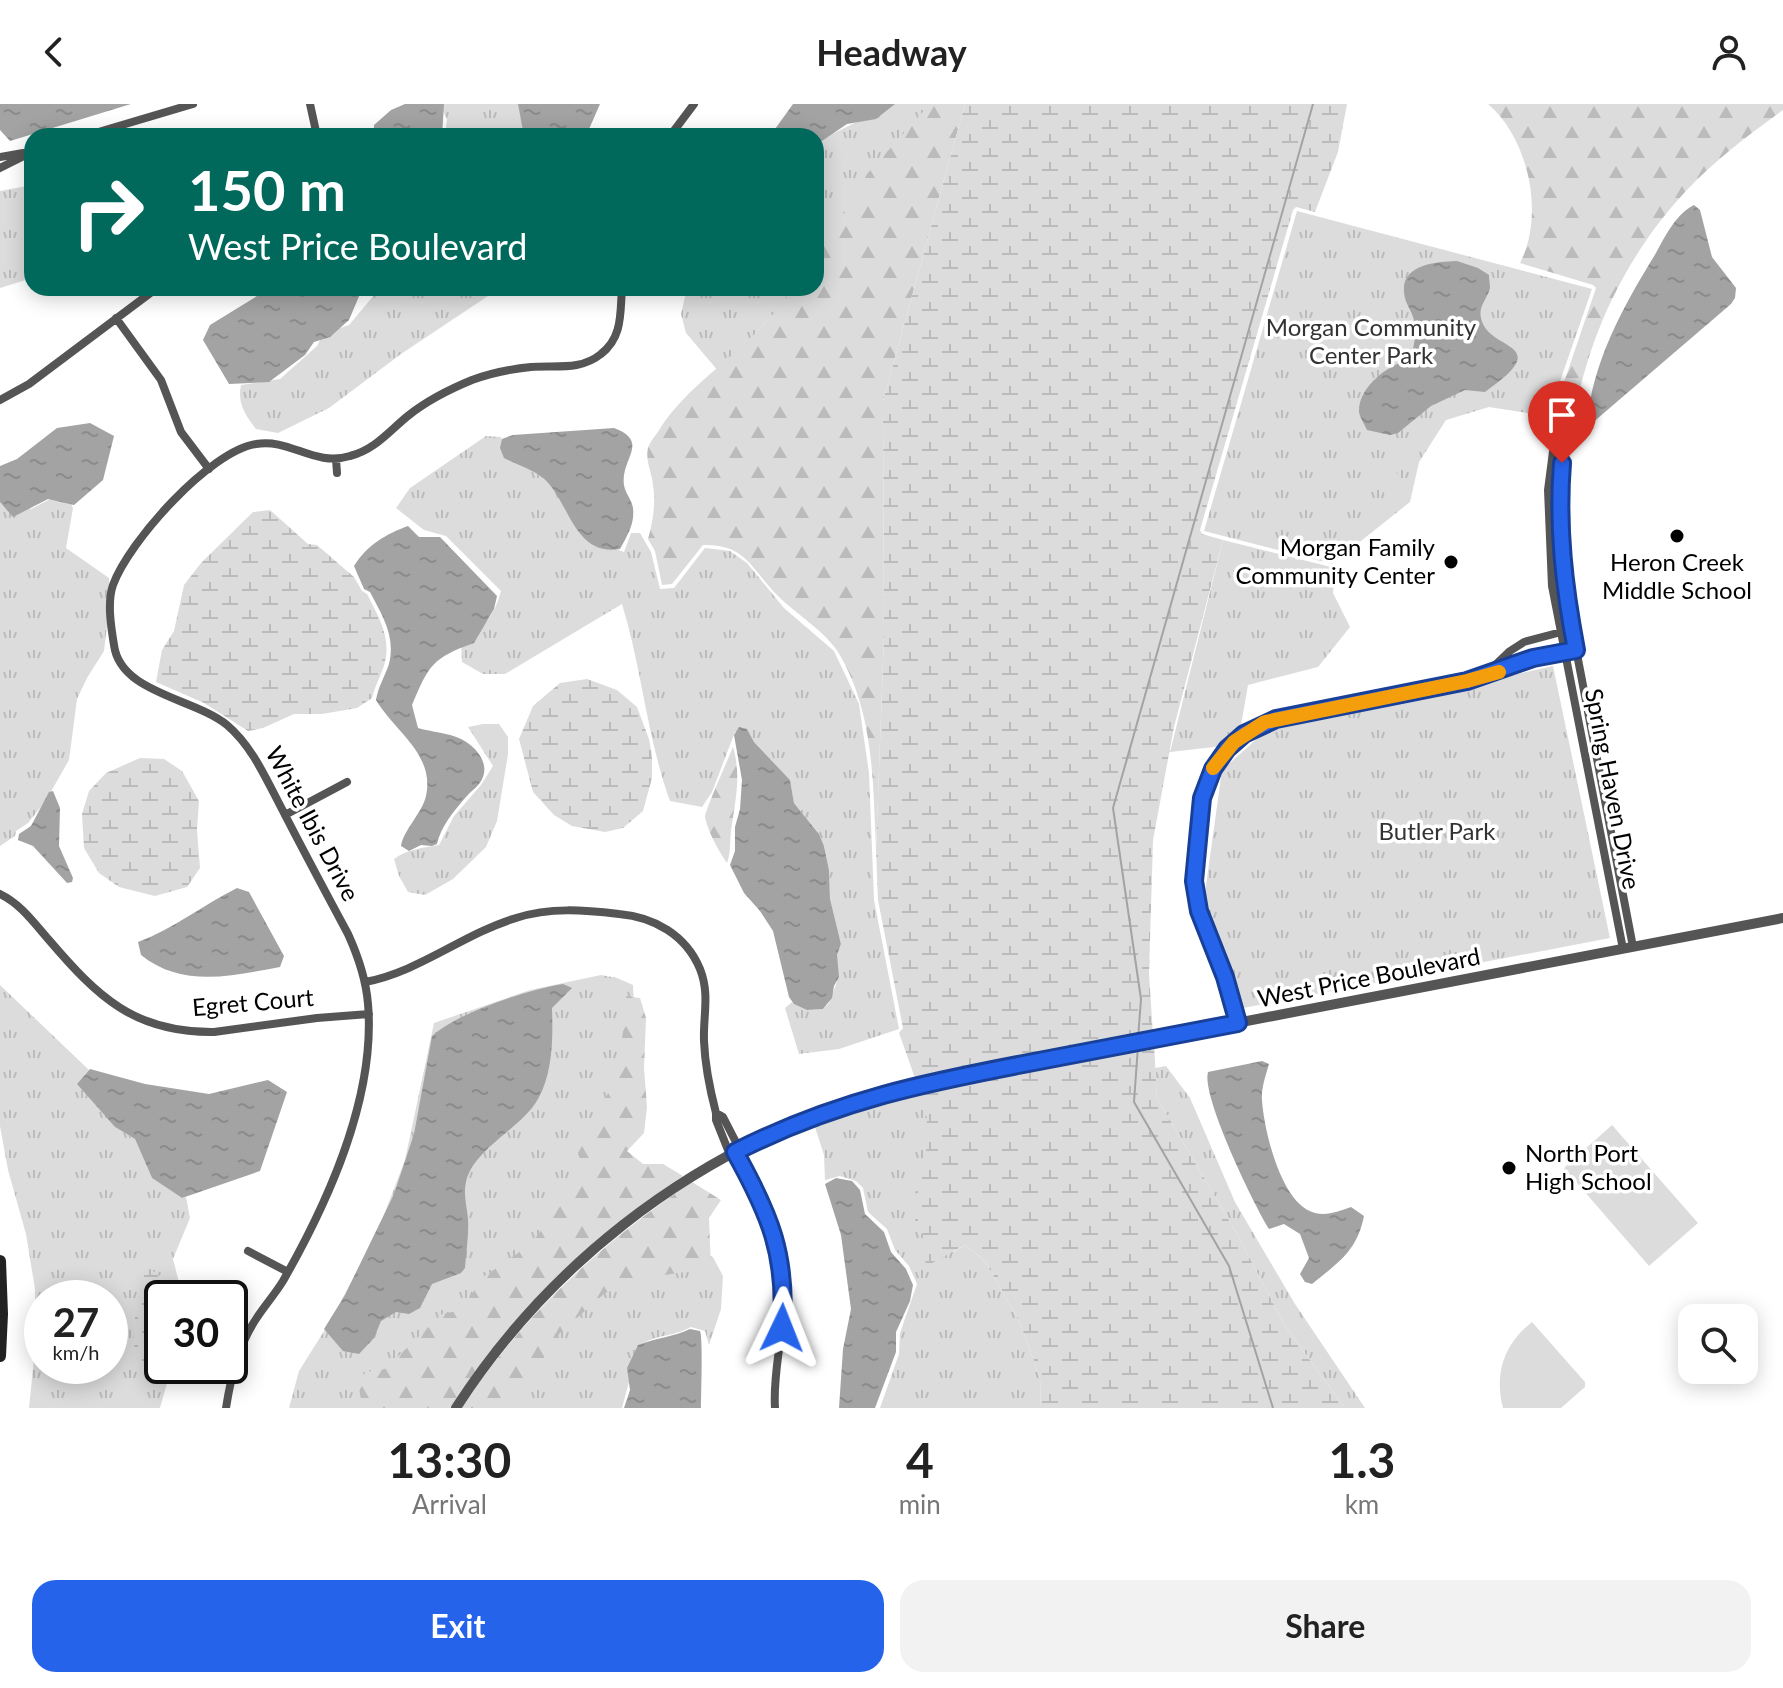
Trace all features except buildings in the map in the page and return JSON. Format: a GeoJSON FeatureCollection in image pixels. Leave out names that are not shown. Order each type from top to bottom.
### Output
{"type":"FeatureCollection","features":[{"type":"Feature","properties":{"kind":"main road"},"geometry":{"type":"LineString","coordinates":[[0,1261],[0,1356]]}},
{"type":"Feature","properties":{"kind":"street"},"geometry":{"type":"LineString","coordinates":[[112,128],[193,104]]}},
{"type":"Feature","properties":{"kind":"street"},"geometry":{"type":"LineString","coordinates":[[310,104],[315,128]]}},
{"type":"Feature","properties":{"kind":"street"},"geometry":{"type":"LineString","coordinates":[[676,128],[694,104]]}},
{"type":"Feature","properties":{"kind":"street"},"geometry":{"type":"LineString","coordinates":[[0,157],[24,153]]}},
{"type":"Feature","properties":{"kind":"street"},"geometry":{"type":"LineString","coordinates":[[0,168],[24,156]]}},
{"type":"Feature","properties":{"kind":"street"},"geometry":{"type":"LineString","coordinates":[[0,400],[29,384],[146,296]]}},
{"type":"Feature","properties":{"kind":"street"},"geometry":{"type":"LineString","coordinates":[[337,473],[336,459],[365,451],[423,405],[475,379],[517,369],[575,366],[591,361],[616,338],[621,296]]}},
{"type":"Feature","properties":{"kind":"street"},"geometry":{"type":"LineString","coordinates":[[116,318],[161,380],[178,427],[209,469]]}},
{"type":"Feature","properties":{"kind":"street","name":"Spring Haven Drive"},"geometry":{"type":"LineString","coordinates":[[1560,398],[1548,478],[1547,525],[1552,586],[1628,948]]}},
{"type":"Feature","properties":{"kind":"street","name":"Spring Haven Drive"},"geometry":{"type":"LineString","coordinates":[[1572,401],[1566,428],[1559,525],[1564,584],[1628,948]]}},
{"type":"Feature","properties":{"kind":"street","name":"White Ibis Drive"},"geometry":{"type":"LineString","coordinates":[[226,1408],[235,1366],[247,1336],[288,1272],[328,1192],[347,1142],[365,1068],[369,1014],[365,982],[348,934],[248,747],[235,732],[211,714],[133,678],[120,665],[115,651],[111,599],[116,579],[158,517],[184,490],[233,452],[259,443],[276,443],[313,457],[336,459]]}},
{"type":"Feature","properties":{"kind":"street"},"geometry":{"type":"LineString","coordinates":[[1480,678],[1517,646],[1572,630]]}},
{"type":"Feature","properties":{"kind":"street"},"geometry":{"type":"LineString","coordinates":[[1238,1023],[1225,977],[1199,911],[1194,881],[1202,798],[1220,758],[1244,734],[1276,719],[1480,678],[1533,658],[1576,650]]}},
{"type":"Feature","properties":{"kind":"street"},"geometry":{"type":"LineString","coordinates":[[285,815],[347,782]]}},
{"type":"Feature","properties":{"kind":"street","name":"Egret Court"},"geometry":{"type":"LineString","coordinates":[[0,894],[17,905],[92,988],[118,1007],[149,1023],[188,1031],[214,1032],[369,1014]]}},
{"type":"Feature","properties":{"kind":"street"},"geometry":{"type":"LineString","coordinates":[[365,982],[395,975],[499,924],[536,913],[588,911],[631,915],[651,920],[683,943],[695,958],[702,976],[707,1003],[704,1035],[706,1061],[716,1120],[764,1206],[777,1241],[783,1300],[774,1375],[775,1408]]}},
{"type":"Feature","properties":{"kind":"street","name":"West Price Boulevard"},"geometry":{"type":"LineString","coordinates":[[456,1408],[523,1319],[572,1268],[636,1213],[735,1152],[796,1123],[844,1105],[940,1080],[1783,918]]}},
{"type":"Feature","properties":{"kind":"street"},"geometry":{"type":"LineString","coordinates":[[248,1251],[288,1272]]}},
{"type":"Feature","properties":{"kind":"green space"},"geometry":{"type":"Polygon","coordinates":[[[439,104],[518,104],[526,128],[446,128],[447,119],[439,104]]]}},
{"type":"Feature","properties":{"kind":"green space"},"geometry":{"type":"Polygon","coordinates":[[[893,104],[936,104],[824,252],[824,138],[893,104]]]}},
{"type":"Feature","properties":{"kind":"green space"},"geometry":{"type":"Polygon","coordinates":[[[930,104],[965,104],[883,401],[884,636],[876,849],[872,773],[865,723],[859,698],[838,652],[737,553],[728,548],[703,545],[672,584],[662,585],[655,551],[648,539],[654,499],[647,453],[652,440],[675,408],[763,326],[786,296],[824,296],[824,229],[846,212],[867,174],[930,104]]]}},
{"type":"Feature","properties":{"kind":"green space"},"geometry":{"type":"Polygon","coordinates":[[[965,104],[1347,104],[1338,152],[1315,212],[1296,207],[1293,210],[1200,530],[1202,534],[1223,540],[1174,727],[1153,840],[1149,974],[1153,1035],[916,1081],[899,1033],[903,1028],[878,900],[876,849],[884,636],[883,401],[965,104]]]}},
{"type":"Feature","properties":{"kind":"green space"},"geometry":{"type":"Polygon","coordinates":[[[1488,104],[1783,104],[1783,110],[1732,149],[1685,192],[1645,242],[1600,328],[1580,389],[1574,420],[1577,398],[1568,396],[1564,417],[1561,416],[1565,395],[1560,394],[1596,288],[1520,263],[1531,223],[1529,179],[1514,137],[1488,104]]]}},
{"type":"Feature","properties":{"kind":"green space"},"geometry":{"type":"Polygon","coordinates":[[[24,186],[24,280],[0,288],[0,191],[24,186]]]}},
{"type":"Feature","properties":{"kind":"green space","name":"Morgan Community Center Park"},"geometry":{"type":"Polygon","coordinates":[[[1297,211],[1592,289],[1548,416],[1489,407],[1446,420],[1419,462],[1410,502],[1332,564],[1204,531],[1297,211]]]}},
{"type":"Feature","properties":{"kind":"green space"},"geometry":{"type":"Polygon","coordinates":[[[373,296],[488,296],[401,354],[329,408],[278,433],[256,429],[243,408],[241,385],[280,379],[317,346],[323,334],[349,325],[373,296]]]}},
{"type":"Feature","properties":{"kind":"green space"},"geometry":{"type":"Polygon","coordinates":[[[685,296],[791,296],[719,372],[686,333],[681,314],[685,296]]]}},
{"type":"Feature","properties":{"kind":"green space"},"geometry":{"type":"Polygon","coordinates":[[[486,436],[501,437],[505,450],[551,484],[608,546],[624,552],[631,533],[640,533],[651,552],[660,589],[674,588],[705,548],[730,551],[747,563],[784,608],[834,651],[859,704],[869,773],[874,900],[899,1029],[839,1049],[799,1054],[785,1008],[792,1002],[807,1010],[823,1009],[829,1003],[837,982],[837,955],[841,944],[830,900],[824,846],[817,831],[794,803],[790,780],[754,742],[747,729],[735,732],[712,792],[702,807],[670,801],[622,604],[505,674],[483,674],[462,662],[461,643],[487,622],[501,591],[446,536],[424,530],[396,508],[410,488],[486,436]]]}},
{"type":"Feature","properties":{"kind":"green space"},"geometry":{"type":"Polygon","coordinates":[[[1385,459],[1408,486],[1391,501],[1368,474],[1385,459]]]}},
{"type":"Feature","properties":{"kind":"green space"},"geometry":{"type":"Polygon","coordinates":[[[56,496],[73,508],[66,548],[109,578],[110,601],[104,651],[77,699],[69,760],[45,802],[28,823],[16,831],[15,836],[0,846],[0,498],[31,509],[56,496]]]}},
{"type":"Feature","properties":{"kind":"green space"},"geometry":{"type":"Polygon","coordinates":[[[270,510],[308,544],[317,545],[354,577],[379,618],[385,635],[386,653],[372,698],[357,708],[322,714],[294,714],[248,731],[204,703],[156,682],[162,650],[174,631],[184,585],[201,563],[253,512],[270,510]]]}},
{"type":"Feature","properties":{"kind":"green space"},"geometry":{"type":"Polygon","coordinates":[[[1223,540],[1335,568],[1333,593],[1350,627],[1318,667],[1248,685],[1240,731],[1223,746],[1170,752],[1223,540]]]}},
{"type":"Feature","properties":{"kind":"green space","name":"Butler Park"},"geometry":{"type":"Polygon","coordinates":[[[1553,666],[1610,938],[1243,1008],[1204,900],[1222,770],[1268,729],[1553,666]]]}},
{"type":"Feature","properties":{"kind":"green space"},"geometry":{"type":"Polygon","coordinates":[[[587,679],[617,690],[637,707],[652,755],[652,778],[643,811],[623,828],[605,832],[572,826],[554,815],[533,792],[519,739],[533,706],[560,683],[587,679]]]}},
{"type":"Feature","properties":{"kind":"green space"},"geometry":{"type":"Polygon","coordinates":[[[499,724],[508,737],[497,821],[486,847],[453,879],[425,895],[408,892],[394,859],[410,851],[439,845],[454,816],[493,766],[468,727],[499,724]]]}},
{"type":"Feature","properties":{"kind":"green space"},"geometry":{"type":"Polygon","coordinates":[[[733,747],[737,786],[727,863],[708,829],[705,817],[733,747]]]}},
{"type":"Feature","properties":{"kind":"green space"},"geometry":{"type":"Polygon","coordinates":[[[140,758],[164,759],[182,771],[199,801],[197,830],[200,868],[187,887],[155,896],[119,887],[99,873],[84,848],[82,814],[89,791],[106,773],[140,758]]]}},
{"type":"Feature","properties":{"kind":"green space"},"geometry":{"type":"Polygon","coordinates":[[[601,975],[633,985],[634,1023],[587,1178],[393,1408],[289,1408],[299,1371],[331,1320],[377,1233],[405,1160],[434,1023],[530,990],[601,975]]]}},
{"type":"Feature","properties":{"kind":"green space"},"geometry":{"type":"Polygon","coordinates":[[[0,985],[89,1070],[82,1078],[115,1127],[135,1139],[152,1178],[182,1198],[186,1197],[190,1218],[173,1259],[178,1280],[144,1280],[144,1384],[167,1384],[160,1408],[29,1408],[31,1384],[128,1384],[128,1280],[34,1280],[26,1234],[8,1170],[0,1126],[0,985]]]}},
{"type":"Feature","properties":{"kind":"green space"},"geometry":{"type":"Polygon","coordinates":[[[626,996],[640,998],[646,1018],[644,1068],[647,1107],[644,1133],[627,1151],[643,1164],[663,1164],[683,1176],[585,1251],[526,1309],[451,1408],[368,1408],[361,1400],[358,1382],[366,1372],[385,1369],[442,1314],[462,1310],[482,1278],[531,1244],[553,1214],[580,1186],[585,1173],[576,1148],[599,1112],[613,1080],[624,1026],[626,996]]]}},
{"type":"Feature","properties":{"kind":"green space"},"geometry":{"type":"Polygon","coordinates":[[[1154,1044],[1157,1098],[1237,1234],[1285,1326],[1345,1408],[1041,1408],[1040,1378],[1020,1323],[985,1261],[965,1245],[923,1268],[932,1247],[915,1226],[916,1184],[926,1154],[927,1118],[918,1090],[1154,1044]]]}},
{"type":"Feature","properties":{"kind":"green space"},"geometry":{"type":"Polygon","coordinates":[[[1166,1066],[1190,1098],[1235,1202],[1295,1304],[1365,1408],[1345,1408],[1285,1326],[1237,1234],[1157,1098],[1155,1068],[1166,1066]]]}},
{"type":"Feature","properties":{"kind":"green space"},"geometry":{"type":"Polygon","coordinates":[[[918,1090],[930,1118],[953,1252],[965,1245],[985,1261],[1020,1323],[1040,1378],[1041,1408],[880,1408],[899,1354],[900,1333],[917,1284],[909,1266],[895,1250],[887,1229],[868,1212],[863,1188],[856,1181],[840,1176],[825,1180],[824,1155],[813,1121],[918,1090]]]}},
{"type":"Feature","properties":{"kind":"green space"},"geometry":{"type":"Polygon","coordinates":[[[1612,1125],[1698,1223],[1649,1266],[1564,1168],[1612,1125]]]}},
{"type":"Feature","properties":{"kind":"green space"},"geometry":{"type":"Polygon","coordinates":[[[692,1182],[721,1200],[709,1218],[711,1268],[658,1276],[605,1293],[559,1334],[555,1347],[535,1366],[505,1408],[462,1408],[510,1342],[565,1283],[626,1230],[692,1182]]]}},
{"type":"Feature","properties":{"kind":"green space"},"geometry":{"type":"Polygon","coordinates":[[[690,1249],[713,1257],[723,1276],[721,1309],[709,1345],[705,1331],[691,1327],[639,1345],[622,1408],[495,1408],[618,1257],[690,1249]]]}},
{"type":"Feature","properties":{"kind":"green space"},"geometry":{"type":"Polygon","coordinates":[[[147,1267],[166,1280],[144,1280],[144,1364],[136,1365],[135,1315],[147,1267]]]}},
{"type":"Feature","properties":{"kind":"green space"},"geometry":{"type":"Polygon","coordinates":[[[1532,1322],[1585,1382],[1585,1387],[1561,1408],[1503,1408],[1500,1383],[1504,1360],[1514,1340],[1532,1322]]]}},
{"type":"Feature","properties":{"kind":"water"},"geometry":{"type":"Polygon","coordinates":[[[0,104],[131,104],[53,128],[24,128],[24,137],[10,141],[0,130],[0,104]]]}},
{"type":"Feature","properties":{"kind":"water"},"geometry":{"type":"Polygon","coordinates":[[[405,104],[444,104],[442,128],[374,128],[391,110],[405,104]]]}},
{"type":"Feature","properties":{"kind":"water"},"geometry":{"type":"Polygon","coordinates":[[[518,104],[600,104],[590,128],[522,128],[518,104]]]}},
{"type":"Feature","properties":{"kind":"water"},"geometry":{"type":"Polygon","coordinates":[[[793,104],[895,104],[876,119],[847,124],[824,140],[824,128],[776,128],[793,104]]]}},
{"type":"Feature","properties":{"kind":"water"},"geometry":{"type":"Polygon","coordinates":[[[1694,205],[1700,210],[1712,257],[1736,288],[1735,298],[1591,424],[1587,424],[1595,378],[1621,314],[1672,226],[1682,213],[1694,205]]]}},
{"type":"Feature","properties":{"kind":"water"},"geometry":{"type":"Polygon","coordinates":[[[1457,261],[1489,275],[1490,288],[1481,318],[1494,337],[1513,349],[1517,355],[1516,364],[1485,392],[1465,390],[1431,406],[1398,433],[1390,435],[1367,430],[1359,412],[1363,394],[1384,372],[1410,359],[1413,350],[1415,326],[1405,298],[1406,278],[1428,264],[1457,261]]]}},
{"type":"Feature","properties":{"kind":"water"},"geometry":{"type":"Polygon","coordinates":[[[257,296],[359,296],[349,320],[330,337],[314,342],[305,355],[269,382],[229,384],[203,340],[210,325],[257,296]]]}},
{"type":"Feature","properties":{"kind":"water"},"geometry":{"type":"Polygon","coordinates":[[[90,423],[114,436],[103,480],[74,505],[48,499],[13,517],[0,502],[0,466],[17,459],[57,428],[90,423]]]}},
{"type":"Feature","properties":{"kind":"water"},"geometry":{"type":"Polygon","coordinates":[[[614,428],[631,439],[624,485],[632,505],[633,519],[620,549],[604,549],[582,536],[552,487],[543,478],[504,458],[500,448],[502,439],[513,435],[614,428]]]}},
{"type":"Feature","properties":{"kind":"water"},"geometry":{"type":"Polygon","coordinates":[[[408,526],[419,537],[440,537],[497,596],[494,609],[474,643],[449,653],[434,665],[412,705],[418,728],[456,737],[473,747],[484,764],[483,777],[448,819],[437,844],[421,845],[409,851],[401,846],[426,796],[425,768],[412,744],[376,700],[389,664],[391,644],[379,609],[370,592],[364,589],[354,566],[378,541],[408,526]]]}},
{"type":"Feature","properties":{"kind":"water"},"geometry":{"type":"Polygon","coordinates":[[[739,727],[747,729],[754,742],[790,780],[794,803],[819,834],[824,846],[830,899],[841,944],[837,955],[839,977],[832,998],[823,1009],[807,1010],[794,1004],[789,997],[773,931],[744,893],[730,865],[735,851],[742,780],[734,735],[739,727]]]}},
{"type":"Feature","properties":{"kind":"water"},"geometry":{"type":"Polygon","coordinates":[[[53,791],[60,808],[59,846],[73,878],[72,882],[67,883],[33,846],[18,840],[19,834],[31,826],[49,792],[53,791]]]}},
{"type":"Feature","properties":{"kind":"water"},"geometry":{"type":"Polygon","coordinates":[[[237,888],[249,892],[284,956],[280,967],[225,976],[190,976],[173,972],[141,955],[138,942],[237,888]]]}},
{"type":"Feature","properties":{"kind":"water"},"geometry":{"type":"Polygon","coordinates":[[[563,984],[572,988],[552,1008],[549,1066],[538,1099],[531,1110],[470,1170],[465,1196],[468,1225],[465,1268],[461,1273],[432,1284],[420,1308],[409,1314],[396,1312],[381,1321],[374,1338],[359,1354],[343,1351],[324,1329],[345,1295],[394,1194],[414,1134],[432,1036],[494,1003],[563,984]]]}},
{"type":"Feature","properties":{"kind":"water"},"geometry":{"type":"Polygon","coordinates":[[[1262,1061],[1269,1064],[1262,1095],[1266,1129],[1276,1165],[1293,1196],[1303,1207],[1315,1213],[1351,1207],[1364,1216],[1352,1247],[1312,1284],[1305,1282],[1300,1274],[1309,1258],[1300,1234],[1284,1224],[1269,1229],[1241,1175],[1212,1103],[1208,1072],[1262,1061]]]}},
{"type":"Feature","properties":{"kind":"water"},"geometry":{"type":"Polygon","coordinates":[[[90,1069],[145,1084],[209,1094],[268,1080],[287,1092],[260,1171],[182,1198],[152,1178],[135,1139],[115,1127],[77,1084],[90,1069]]]}},
{"type":"Feature","properties":{"kind":"water"},"geometry":{"type":"Polygon","coordinates":[[[836,1178],[852,1181],[860,1190],[865,1214],[884,1232],[891,1252],[906,1269],[913,1285],[910,1301],[896,1332],[896,1352],[875,1408],[839,1408],[843,1349],[851,1309],[841,1235],[825,1184],[836,1178]]]}},
{"type":"Feature","properties":{"kind":"water"},"geometry":{"type":"Polygon","coordinates":[[[690,1329],[700,1331],[701,1336],[701,1408],[624,1408],[630,1390],[627,1368],[638,1345],[690,1329]]]}},
{"type":"Feature","properties":{"kind":"waterway"},"geometry":{"type":"LineString","coordinates":[[1138,1039],[1141,999],[1113,808],[1313,104]]}},
{"type":"Feature","properties":{"kind":"waterway"},"geometry":{"type":"LineString","coordinates":[[1138,1046],[1134,1102],[1229,1266],[1273,1408]]}},
{"type":"Feature","properties":{"kind":"slow traffic"},"geometry":{"type":"LineString","coordinates":[[1213,768],[1234,742],[1265,722],[1499,672]]}},
{"type":"Feature","properties":{"kind":"place","name":"Heron Creek Middle School"},"geometry":{"type":"Point","coordinates":[1677,536]}},
{"type":"Feature","properties":{"kind":"place","name":"Morgan Family Community Center"},"geometry":{"type":"Point","coordinates":[1451,562]}},
{"type":"Feature","properties":{"kind":"place","name":"North Port High School"},"geometry":{"type":"Point","coordinates":[1509,1168]}},
{"type":"Feature","properties":{"kind":"route"},"geometry":{"type":"LineString","coordinates":[[782,1328],[783,1282],[777,1241],[759,1196],[735,1152],[796,1123],[868,1097],[940,1080],[1238,1023],[1195,893],[1199,818],[1202,798],[1213,769],[1234,742],[1265,722],[1467,681],[1533,658],[1576,650],[1561,557],[1559,492],[1562,463]]}}]}
